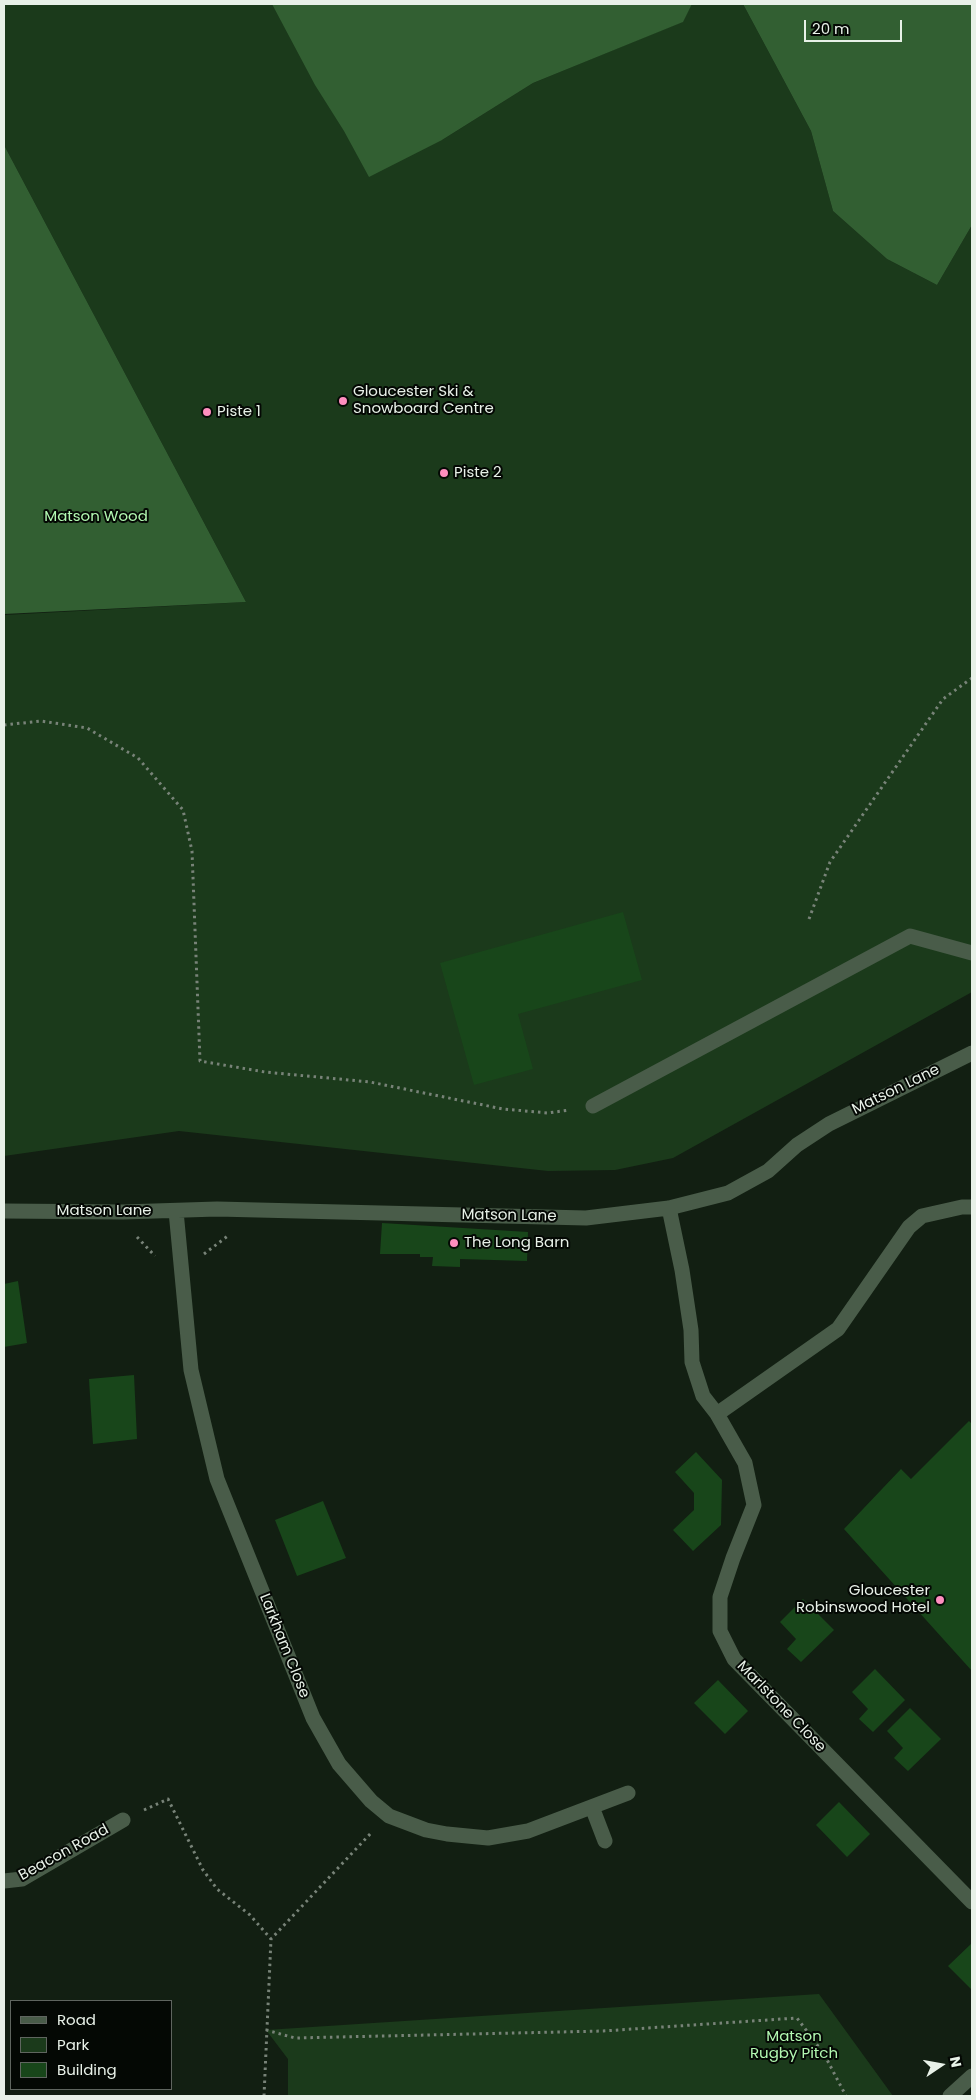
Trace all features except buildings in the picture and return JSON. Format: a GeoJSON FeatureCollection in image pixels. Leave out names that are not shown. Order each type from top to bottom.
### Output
{"type":"FeatureCollection","features":[{"type":"Feature","properties":{"kind":"street"},"geometry":{"type":"LineString","coordinates":[[593,1106],[910,936],[972,953]]}},
{"type":"Feature","properties":{"kind":"street","name":"Matson Lane"},"geometry":{"type":"LineString","coordinates":[[4,1211],[176,1211],[232,1209],[586,1218],[668,1208],[728,1193],[768,1170],[797,1145],[829,1124],[972,1053]]}},
{"type":"Feature","properties":{"kind":"street"},"geometry":{"type":"LineString","coordinates":[[717,1414],[838,1329],[908,1227],[922,1216],[962,1207],[972,1207]]}},
{"type":"Feature","properties":{"kind":"street","name":"Marlstone Close"},"geometry":{"type":"LineString","coordinates":[[668,1208],[682,1270],[692,1362],[703,1396],[717,1414],[745,1463],[754,1505],[720,1597],[720,1631],[734,1659],[972,1902]]}},
{"type":"Feature","properties":{"kind":"street","name":"Larkham Close"},"geometry":{"type":"LineString","coordinates":[[176,1211],[191,1370],[217,1479],[313,1718],[339,1764],[370,1801],[389,1816],[426,1830],[447,1834],[488,1838],[528,1831],[628,1793]]}},
{"type":"Feature","properties":{"kind":"street"},"geometry":{"type":"LineString","coordinates":[[592,1806],[605,1841]]}},
{"type":"Feature","properties":{"kind":"street","name":"Beacon Road"},"geometry":{"type":"LineString","coordinates":[[4,1881],[22,1879],[124,1820]]}},
{"type":"Feature","properties":{"kind":"street"},"geometry":{"type":"LineString","coordinates":[[950,2096],[972,2076]]}},
{"type":"Feature","properties":{"kind":"path"},"geometry":{"type":"LineString","coordinates":[[809,919],[830,862],[942,699],[972,678]]}},
{"type":"Feature","properties":{"kind":"path"},"geometry":{"type":"LineString","coordinates":[[4,725],[41,721],[87,728],[138,758],[183,810],[192,851],[200,1060],[265,1072],[370,1082],[503,1109],[548,1113],[593,1106]]}},
{"type":"Feature","properties":{"kind":"path"},"geometry":{"type":"LineString","coordinates":[[202,1257],[221,1239],[234,1231]]}},
{"type":"Feature","properties":{"kind":"path"},"geometry":{"type":"LineString","coordinates":[[130,1234],[142,1242],[159,1261]]}},
{"type":"Feature","properties":{"kind":"path"},"geometry":{"type":"LineString","coordinates":[[124,1820],[168,1799],[203,1870],[217,1889],[250,1915],[271,1939]]}},
{"type":"Feature","properties":{"kind":"path"},"geometry":{"type":"LineString","coordinates":[[264,2096],[271,1939],[377,1827]]}},
{"type":"Feature","properties":{"kind":"path"},"geometry":{"type":"LineString","coordinates":[[266,2030],[295,2038],[603,2031],[797,2018],[824,2054],[846,2096]]}},
{"type":"Feature","properties":{"kind":"green space","name":"Gloucester Ski & Snowboard Centre"},"geometry":{"type":"Polygon","coordinates":[[[4,4],[300,4],[442,140],[533,83],[682,22],[692,4],[743,4],[811,131],[833,211],[887,259],[937,285],[972,225],[972,992],[673,1158],[615,1170],[548,1171],[179,1131],[4,1156],[4,615],[246,602],[4,145],[4,4]]]}},
{"type":"Feature","properties":{"kind":"green space"},"geometry":{"type":"Polygon","coordinates":[[[272,4],[692,4],[683,22],[533,83],[442,140],[369,177],[344,131],[315,85],[272,4]]]}},
{"type":"Feature","properties":{"kind":"green space"},"geometry":{"type":"Polygon","coordinates":[[[743,4],[972,4],[972,225],[937,285],[887,259],[833,211],[811,131],[743,4]]]}},
{"type":"Feature","properties":{"kind":"green space","name":"Matson Wood"},"geometry":{"type":"Polygon","coordinates":[[[4,145],[246,602],[4,614],[4,145]]]}},
{"type":"Feature","properties":{"kind":"green space","name":"Matson Rugby Pitch"},"geometry":{"type":"Polygon","coordinates":[[[819,1994],[893,2096],[288,2096],[288,2059],[266,2030],[819,1994]]]}},
{"type":"Feature","properties":{"kind":"place","name":"Gloucester Ski & Snowboard Centre"},"geometry":{"type":"Point","coordinates":[343,401]}},
{"type":"Feature","properties":{"kind":"place","name":"Piste 1"},"geometry":{"type":"Point","coordinates":[207,412]}},
{"type":"Feature","properties":{"kind":"place","name":"Piste 2"},"geometry":{"type":"Point","coordinates":[444,473]}},
{"type":"Feature","properties":{"kind":"place","name":"The Long Barn"},"geometry":{"type":"Point","coordinates":[454,1243]}},
{"type":"Feature","properties":{"kind":"place","name":"Gloucester Robinswood Hotel"},"geometry":{"type":"Point","coordinates":[940,1600]}}]}
